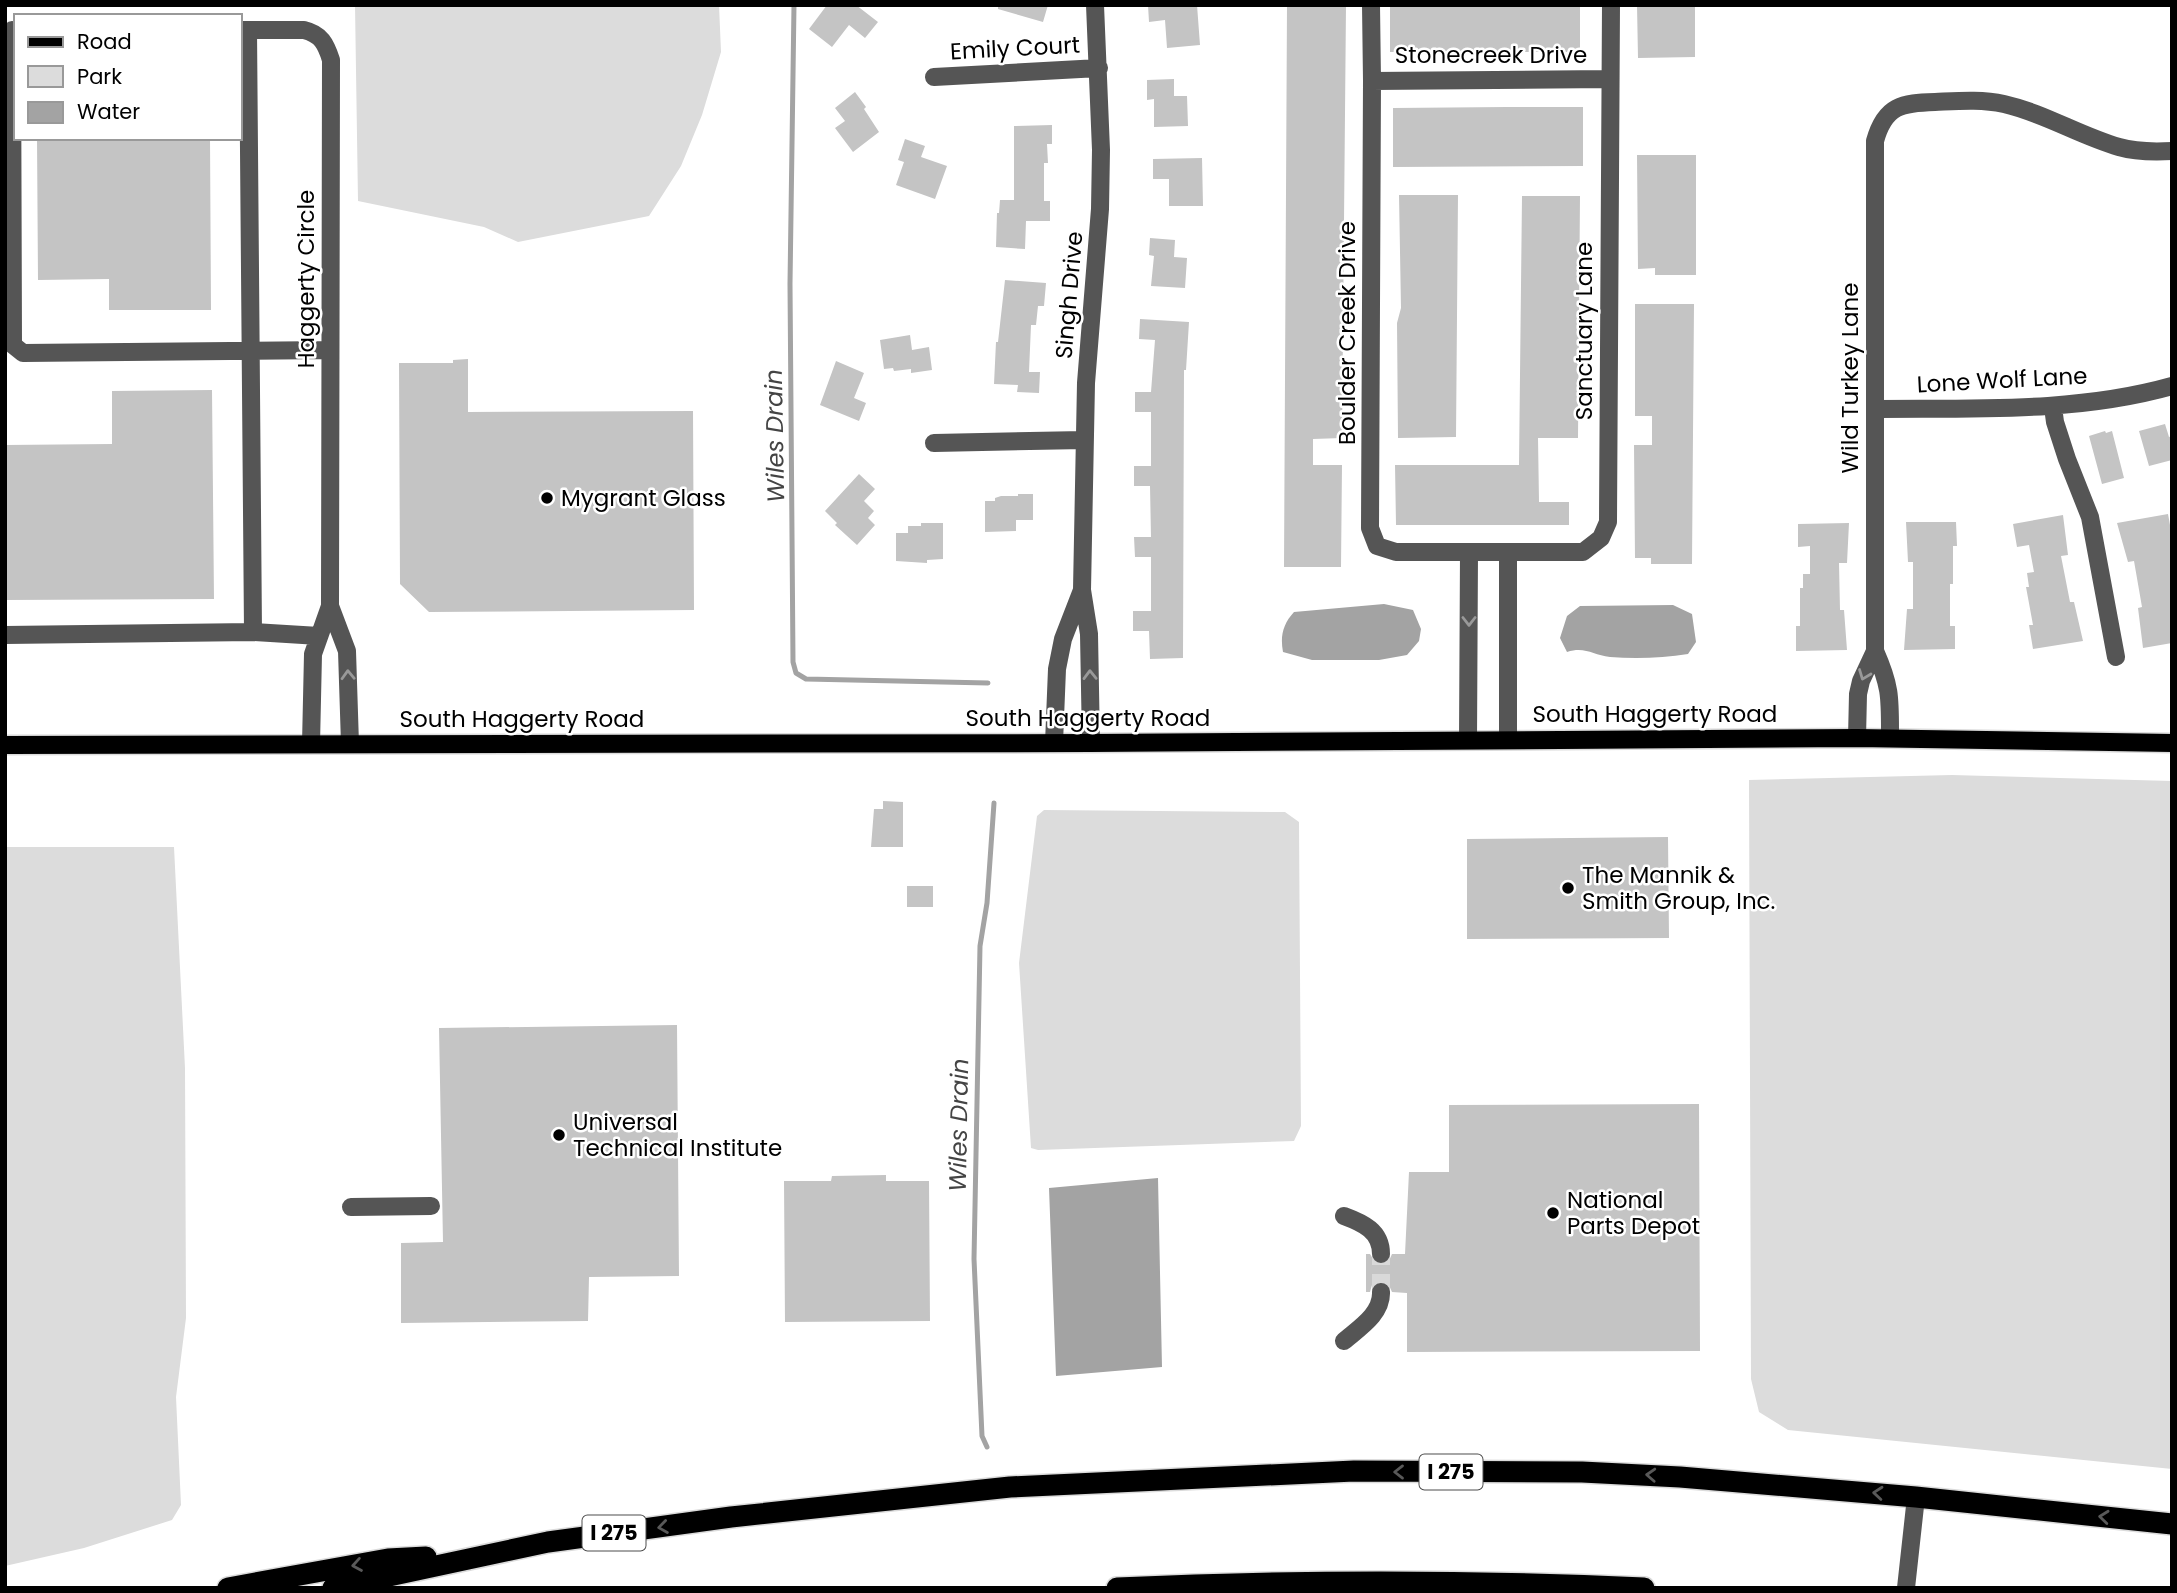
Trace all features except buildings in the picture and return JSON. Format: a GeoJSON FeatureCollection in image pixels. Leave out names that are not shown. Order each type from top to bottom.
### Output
{"type":"FeatureCollection","features":[{"type":"Feature","properties":{"kind":"highway","name":"I 275"},"geometry":{"type":"LineString","coordinates":[[333,1588],[548,1542],[731,1517],[1010,1487],[1354,1471],[1582,1472],[1750,1481],[2172,1524]]}},
{"type":"Feature","properties":{"kind":"highway"},"geometry":{"type":"LineString","coordinates":[[228,1588],[388,1559],[498,1552]]}},
{"type":"Feature","properties":{"kind":"highway"},"geometry":{"type":"LineString","coordinates":[[1117,1588],[1333,1580],[1644,1588]]}},
{"type":"Feature","properties":{"kind":"main road","name":"South Haggerty Road"},"geometry":{"type":"LineString","coordinates":[[5,745],[1091,743],[1857,738],[2172,743]]}},
{"type":"Feature","properties":{"kind":"street","name":"Singh Drive"},"geometry":{"type":"LineString","coordinates":[[1091,743],[1089,634],[1082,590],[1086,383],[1100,209],[1099,68],[1095,5]]}},
{"type":"Feature","properties":{"kind":"street","name":"Boulder Creek Drive"},"geometry":{"type":"LineString","coordinates":[[1371,5],[1373,81],[1370,528],[1377,546],[1396,552],[1489,553]]}},
{"type":"Feature","properties":{"kind":"street","name":"Sanctuary Lane"},"geometry":{"type":"LineString","coordinates":[[1489,553],[1583,552],[1601,538],[1608,522],[1611,5]]}},
{"type":"Feature","properties":{"kind":"street"},"geometry":{"type":"LineString","coordinates":[[11,30],[8,283],[13,345],[23,353],[330,350]]}},
{"type":"Feature","properties":{"kind":"street"},"geometry":{"type":"LineString","coordinates":[[244,30],[251,351],[253,632]]}},
{"type":"Feature","properties":{"kind":"street","name":"Haggerty Circle"},"geometry":{"type":"LineString","coordinates":[[244,30],[314,32],[327,47],[331,60],[330,606],[313,654],[311,744]]}},
{"type":"Feature","properties":{"kind":"street","name":"Emily Court"},"geometry":{"type":"LineString","coordinates":[[934,76],[1099,68]]}},
{"type":"Feature","properties":{"kind":"street","name":"Stonecreek Drive"},"geometry":{"type":"LineString","coordinates":[[1373,81],[1610,79]]}},
{"type":"Feature","properties":{"kind":"street","name":"Wild Turkey Lane"},"geometry":{"type":"LineString","coordinates":[[1857,738],[1858,694],[1874,650],[1875,141],[1879,129],[1891,111],[1908,103],[1974,100],[2003,104],[2118,147],[2151,152],[2172,151]]}},
{"type":"Feature","properties":{"kind":"street","name":"Lone Wolf Lane"},"geometry":{"type":"LineString","coordinates":[[1875,409],[2053,407],[2172,386]]}},
{"type":"Feature","properties":{"kind":"street"},"geometry":{"type":"LineString","coordinates":[[2053,407],[2067,459],[2090,517],[2116,657]]}},
{"type":"Feature","properties":{"kind":"street"},"geometry":{"type":"LineString","coordinates":[[934,443],[1084,440]]}},
{"type":"Feature","properties":{"kind":"street"},"geometry":{"type":"LineString","coordinates":[[1468,740],[1469,553]]}},
{"type":"Feature","properties":{"kind":"street"},"geometry":{"type":"LineString","coordinates":[[1508,553],[1508,740]]}},
{"type":"Feature","properties":{"kind":"street","name":"Singh Drive"},"geometry":{"type":"LineString","coordinates":[[1054,743],[1057,669],[1063,639],[1082,590]]}},
{"type":"Feature","properties":{"kind":"street","name":"Haggerty Circle"},"geometry":{"type":"LineString","coordinates":[[330,606],[347,651],[350,744]]}},
{"type":"Feature","properties":{"kind":"street"},"geometry":{"type":"LineString","coordinates":[[5,635],[253,632],[319,636]]}},
{"type":"Feature","properties":{"kind":"street","name":"Wild Turkey Lane"},"geometry":{"type":"LineString","coordinates":[[1874,650],[1891,694],[1890,738]]}},
{"type":"Feature","properties":{"kind":"street"},"geometry":{"type":"LineString","coordinates":[[351,1207],[431,1206]]}},
{"type":"Feature","properties":{"kind":"street"},"geometry":{"type":"LineString","coordinates":[[1344,1216],[1367,1225],[1381,1243],[1381,1254]]}},
{"type":"Feature","properties":{"kind":"street"},"geometry":{"type":"LineString","coordinates":[[1344,1341],[1368,1321],[1382,1301],[1381,1292]]}},
{"type":"Feature","properties":{"kind":"street"},"geometry":{"type":"LineString","coordinates":[[1906,1588],[1916,1497]]}},
{"type":"Feature","properties":{"kind":"green space"},"geometry":{"type":"Polygon","coordinates":[[[355,5],[719,5],[721,52],[702,115],[681,166],[649,216],[518,242],[484,227],[358,201],[355,5]]]}},
{"type":"Feature","properties":{"kind":"green space"},"geometry":{"type":"Polygon","coordinates":[[[1952,775],[2172,781],[2172,1469],[1788,1430],[1759,1412],[1751,1379],[1749,780],[1952,775]]]}},
{"type":"Feature","properties":{"kind":"green space"},"geometry":{"type":"Polygon","coordinates":[[[1044,810],[1285,812],[1299,822],[1301,1126],[1294,1141],[1038,1150],[1031,1148],[1019,963],[1037,816],[1044,810]]]}},
{"type":"Feature","properties":{"kind":"green space"},"geometry":{"type":"Polygon","coordinates":[[[5,847],[174,847],[185,1068],[186,1318],[176,1397],[181,1505],[172,1520],[84,1548],[5,1566],[5,847]]]}},
{"type":"Feature","properties":{"kind":"water"},"geometry":{"type":"Polygon","coordinates":[[[1384,604],[1413,610],[1421,629],[1419,641],[1407,655],[1379,660],[1312,660],[1283,652],[1283,630],[1294,612],[1384,604]]]}},
{"type":"Feature","properties":{"kind":"water"},"geometry":{"type":"Polygon","coordinates":[[[1673,605],[1692,614],[1696,642],[1688,654],[1630,658],[1610,657],[1584,650],[1567,652],[1560,638],[1567,616],[1580,606],[1673,605]]]}},
{"type":"Feature","properties":{"kind":"water"},"geometry":{"type":"Polygon","coordinates":[[[1158,1178],[1162,1367],[1056,1376],[1049,1188],[1158,1178]]]}},
{"type":"Feature","properties":{"kind":"waterway","name":"Wiles Drain"},"geometry":{"type":"LineString","coordinates":[[794,5],[790,284],[793,662],[796,673],[806,679],[988,683]]}},
{"type":"Feature","properties":{"kind":"waterway","name":"Wiles Drain"},"geometry":{"type":"LineString","coordinates":[[987,1447],[982,1436],[974,1259],[980,946],[987,903],[994,803]]}},
{"type":"Feature","properties":{"kind":"tunnel"},"geometry":{"type":"LineString","coordinates":[[1381,1254],[1381,1292]]}},
{"type":"Feature","properties":{"kind":"place","name":"Mygrant Glass"},"geometry":{"type":"Point","coordinates":[547,498]}},
{"type":"Feature","properties":{"kind":"place","name":"The Mannik & Smith Group, Inc."},"geometry":{"type":"Point","coordinates":[1568,888]}},
{"type":"Feature","properties":{"kind":"place","name":"Universal Technical Institute"},"geometry":{"type":"Point","coordinates":[559,1135]}},
{"type":"Feature","properties":{"kind":"place","name":"National Parts Depot"},"geometry":{"type":"Point","coordinates":[1553,1213]}}]}
